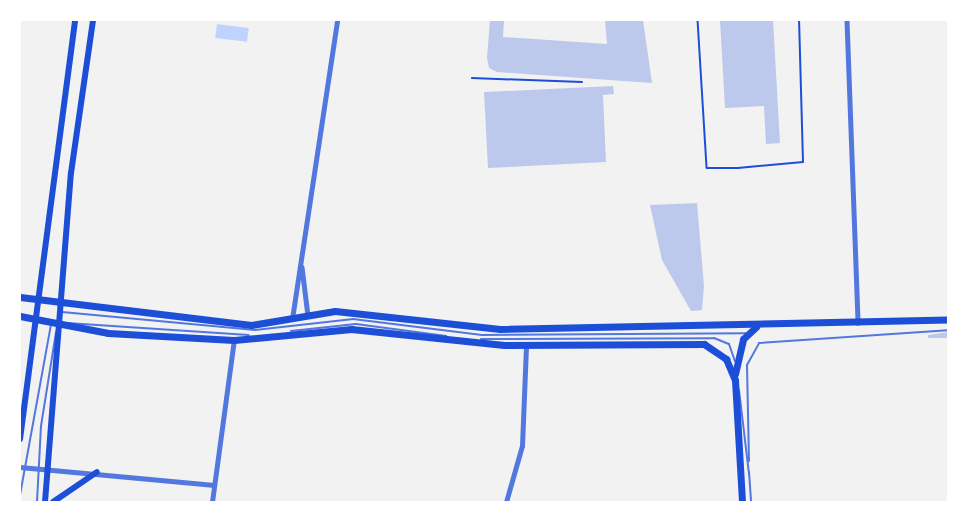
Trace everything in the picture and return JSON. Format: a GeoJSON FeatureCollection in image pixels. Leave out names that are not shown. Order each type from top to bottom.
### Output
{"type":"FeatureCollection","features":[{"type":"Feature","properties":{"kind":"main road"},"geometry":{"type":"LineString","coordinates":[[20,439],[75,20]]}},
{"type":"Feature","properties":{"kind":"main road"},"geometry":{"type":"LineString","coordinates":[[45,502],[63,302],[71,173],[93,20]]}},
{"type":"Feature","properties":{"kind":"main road"},"geometry":{"type":"LineString","coordinates":[[20,297],[225,324],[292,319],[335,311],[500,329],[858,325],[948,320]]}},
{"type":"Feature","properties":{"kind":"main road"},"geometry":{"type":"LineString","coordinates":[[20,316],[60,326],[234,340],[359,329],[526,345],[704,344],[726,359],[735,380]]}},
{"type":"Feature","properties":{"kind":"main road"},"geometry":{"type":"LineString","coordinates":[[742,502],[736,366],[748,333],[758,326]]}},
{"type":"Feature","properties":{"kind":"main road"},"geometry":{"type":"LineString","coordinates":[[53,502],[98,472]]}},
{"type":"Feature","properties":{"kind":"street"},"geometry":{"type":"LineString","coordinates":[[292,319],[302,267],[337,20]]}},
{"type":"Feature","properties":{"kind":"street"},"geometry":{"type":"LineString","coordinates":[[847,20],[858,325]]}},
{"type":"Feature","properties":{"kind":"street"},"geometry":{"type":"LineString","coordinates":[[302,267],[308,316]]}},
{"type":"Feature","properties":{"kind":"street"},"geometry":{"type":"LineString","coordinates":[[212,502],[234,340]]}},
{"type":"Feature","properties":{"kind":"street"},"geometry":{"type":"LineString","coordinates":[[506,502],[522,446],[526,345]]}},
{"type":"Feature","properties":{"kind":"street"},"geometry":{"type":"LineString","coordinates":[[22,467],[98,472],[214,485]]}},
{"type":"Feature","properties":{"kind":"lane"},"geometry":{"type":"LineString","coordinates":[[20,495],[22,467],[51,324],[61,312],[255,330],[353,319],[482,335],[748,333]]}},
{"type":"Feature","properties":{"kind":"lane"},"geometry":{"type":"LineString","coordinates":[[37,502],[51,347],[60,326],[82,322],[250,336],[356,324],[501,340],[707,338],[729,344],[736,366],[751,502]]}},
{"type":"Feature","properties":{"kind":"lane"},"geometry":{"type":"LineString","coordinates":[[749,474],[747,365],[759,343],[948,330]]}},
{"type":"Feature","properties":{"kind":"path"},"geometry":{"type":"LineString","coordinates":[[698,20],[707,168],[803,162],[800,20]]}},
{"type":"Feature","properties":{"kind":"path"},"geometry":{"type":"LineString","coordinates":[[472,78],[582,82]]}},
{"type":"Feature","properties":{"kind":"water"},"geometry":{"type":"Polygon","coordinates":[[[217,24],[249,28],[247,42],[215,38],[217,24]]]}},
{"type":"Feature","properties":{"kind":"building"},"geometry":{"type":"Polygon","coordinates":[[[490,20],[504,20],[503,37],[607,44],[605,20],[643,20],[652,83],[497,72],[489,68],[487,58],[490,20]]]}},
{"type":"Feature","properties":{"kind":"building"},"geometry":{"type":"Polygon","coordinates":[[[720,20],[773,20],[780,143],[766,144],[764,106],[725,108],[720,20]]]}},
{"type":"Feature","properties":{"kind":"building"},"geometry":{"type":"Polygon","coordinates":[[[613,86],[614,94],[603,95],[606,162],[488,168],[484,92],[613,86]]]}},
{"type":"Feature","properties":{"kind":"building"},"geometry":{"type":"Polygon","coordinates":[[[697,203],[704,286],[702,310],[691,311],[662,260],[650,205],[697,203]]]}},
{"type":"Feature","properties":{"kind":"building"},"geometry":{"type":"Polygon","coordinates":[[[948,332],[948,338],[928,338],[928,335],[948,332]]]}}]}
